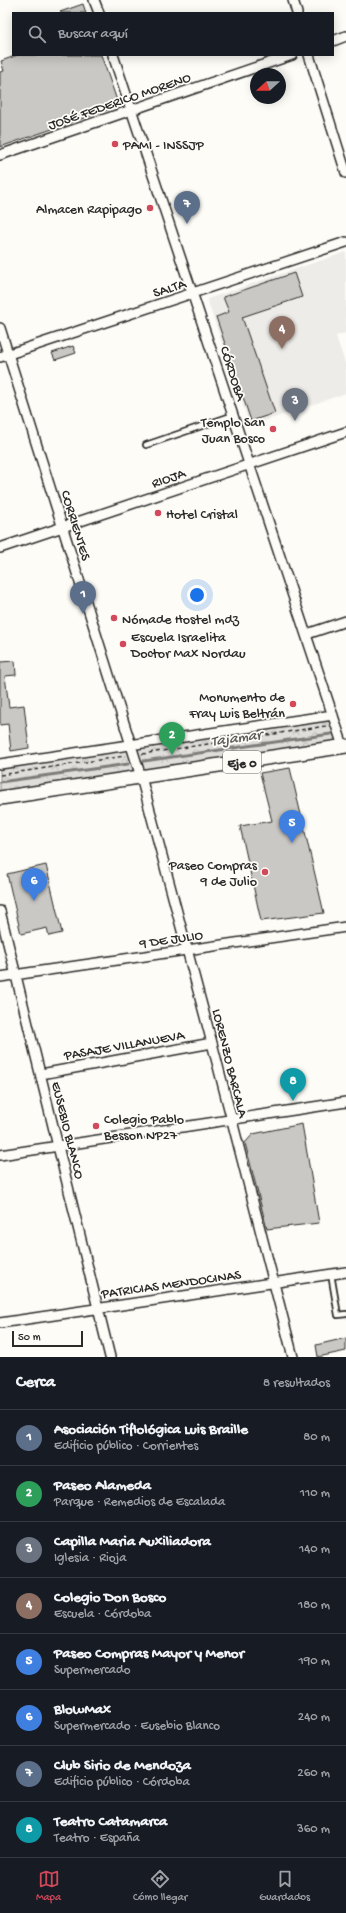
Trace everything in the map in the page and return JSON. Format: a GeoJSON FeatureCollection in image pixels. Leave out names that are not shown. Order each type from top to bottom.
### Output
{"type":"FeatureCollection","features":[{"type":"Feature","properties":{"kind":"main road","name":"Eje 0"},"geometry":{"type":"LineString","coordinates":[[0,798],[345,746]]}},
{"type":"Feature","properties":{"kind":"street"},"geometry":{"type":"LineString","coordinates":[[94,0],[99,12]]}},
{"type":"Feature","properties":{"kind":"street"},"geometry":{"type":"LineString","coordinates":[[293,0],[297,12]]}},
{"type":"Feature","properties":{"kind":"street"},"geometry":{"type":"LineString","coordinates":[[334,41],[346,36]]}},
{"type":"Feature","properties":{"kind":"street","name":"CÓRDOBA"},"geometry":{"type":"LineString","coordinates":[[113,56],[333,715],[345,746]]}},
{"type":"Feature","properties":{"kind":"street","name":"JOSÉ FEDERICO MORENO"},"geometry":{"type":"LineString","coordinates":[[0,155],[289,56]]}},
{"type":"Feature","properties":{"kind":"street"},"geometry":{"type":"LineString","coordinates":[[310,56],[346,173]]}},
{"type":"Feature","properties":{"kind":"street","name":"SALTA"},"geometry":{"type":"LineString","coordinates":[[4,356],[346,242]]}},
{"type":"Feature","properties":{"kind":"street","name":"CORRIENTES"},"geometry":{"type":"LineString","coordinates":[[0,328],[4,356],[63,528],[141,777]]}},
{"type":"Feature","properties":{"kind":"street","name":"RIOJA"},"geometry":{"type":"LineString","coordinates":[[0,548],[346,432]]}},
{"type":"Feature","properties":{"kind":"street"},"geometry":{"type":"LineString","coordinates":[[307,634],[346,621]]}},
{"type":"Feature","properties":{"kind":"street"},"geometry":{"type":"LineString","coordinates":[[0,764],[333,715]]}},
{"type":"Feature","properties":{"kind":"street","name":"LORENZO BARCALA"},"geometry":{"type":"LineString","coordinates":[[141,777],[212,1043],[293,1357]]}},
{"type":"Feature","properties":{"kind":"street","name":"EUSEBIO BLANCO"},"geometry":{"type":"LineString","coordinates":[[0,911],[17,974],[110,1357]]}},
{"type":"Feature","properties":{"kind":"street","name":"9 DE JULIO"},"geometry":{"type":"LineString","coordinates":[[0,977],[346,927]]}},
{"type":"Feature","properties":{"kind":"street","name":"PASAJE VILLANUEVA"},"geometry":{"type":"LineString","coordinates":[[41,1074],[212,1043]]}},
{"type":"Feature","properties":{"kind":"street"},"geometry":{"type":"LineString","coordinates":[[0,1155],[231,1118],[346,1102]]}},
{"type":"Feature","properties":{"kind":"street","name":"PATRICIAS MENDOCINAS"},"geometry":{"type":"LineString","coordinates":[[0,1323],[346,1272]]}},
{"type":"Feature","properties":{"kind":"lane"},"geometry":{"type":"LineString","coordinates":[[146,445],[234,416]]}},
{"type":"Feature","properties":{"kind":"lane"},"geometry":{"type":"LineString","coordinates":[[331,1274],[338,1315],[346,1314]]}},
{"type":"Feature","properties":{"kind":"path"},"geometry":{"type":"LineString","coordinates":[[0,775],[337,725]]}},
{"type":"Feature","properties":{"kind":"shaded area"},"geometry":{"type":"Polygon","coordinates":[[[346,252],[346,333],[336,336],[346,366],[346,393],[250,426],[207,299],[346,252]]]}},
{"type":"Feature","properties":{"kind":"green space"},"geometry":{"type":"Polygon","coordinates":[[[333,715],[343,746],[0,798],[0,764],[333,715]]]}},
{"type":"Feature","properties":{"kind":"building"},"geometry":{"type":"Polygon","coordinates":[[[83,4],[86,12],[60,12],[83,4]]]}},
{"type":"Feature","properties":{"kind":"building"},"geometry":{"type":"Polygon","coordinates":[[[15,56],[101,56],[119,106],[0,147],[0,72],[4,71],[1,61],[15,56]]]}},
{"type":"Feature","properties":{"kind":"building"},"geometry":{"type":"Polygon","coordinates":[[[294,273],[302,297],[242,317],[275,413],[251,421],[216,317],[229,312],[223,297],[294,273]]]}},
{"type":"Feature","properties":{"kind":"building"},"geometry":{"type":"Polygon","coordinates":[[[73,346],[76,353],[55,360],[52,353],[73,346]]]}},
{"type":"Feature","properties":{"kind":"building"},"geometry":{"type":"Polygon","coordinates":[[[15,661],[16,675],[5,676],[9,707],[24,705],[29,748],[11,751],[8,724],[0,725],[0,662],[15,661]]]}},
{"type":"Feature","properties":{"kind":"building"},"geometry":{"type":"Polygon","coordinates":[[[290,768],[324,913],[261,921],[240,826],[272,821],[260,773],[290,768]]]}},
{"type":"Feature","properties":{"kind":"building"},"geometry":{"type":"Polygon","coordinates":[[[46,865],[62,933],[49,936],[47,928],[21,934],[7,874],[46,865]]]}},
{"type":"Feature","properties":{"kind":"building"},"geometry":{"type":"Polygon","coordinates":[[[302,1124],[319,1223],[267,1229],[245,1143],[253,1134],[302,1124]]]}},
{"type":"Feature","properties":{"kind":"building"},"geometry":{"type":"Polygon","coordinates":[[[346,1338],[346,1351],[318,1357],[316,1345],[346,1338]]]}},
{"type":"Feature","properties":{"kind":"waterway","name":"Tajamar"},"geometry":{"type":"LineString","coordinates":[[144,761],[331,734]]}},
{"type":"Feature","properties":{"kind":"waterway","name":"Tajamar"},"geometry":{"type":"LineString","coordinates":[[0,782],[128,764]]}},
{"type":"Feature","properties":{"kind":"place","name":"PAMI - INSSJP"},"geometry":{"type":"Point","coordinates":[115,144]}},
{"type":"Feature","properties":{"kind":"place","name":"Almacen Rapipago"},"geometry":{"type":"Point","coordinates":[150,208]}},
{"type":"Feature","properties":{"kind":"place","name":"Club Sirio de Mendoza"},"geometry":{"type":"Point","coordinates":[187,224]}},
{"type":"Feature","properties":{"kind":"place","name":"Colegio Don Bosco"},"geometry":{"type":"Point","coordinates":[282,349]}},
{"type":"Feature","properties":{"kind":"place","name":"Capilla Maria Auxiliadora"},"geometry":{"type":"Point","coordinates":[295,421]}},
{"type":"Feature","properties":{"kind":"place","name":"Templo San Juan Bosco"},"geometry":{"type":"Point","coordinates":[273,429]}},
{"type":"Feature","properties":{"kind":"place","name":"Hotel Cristal"},"geometry":{"type":"Point","coordinates":[158,513]}},
{"type":"Feature","properties":{"kind":"place","name":"Asociación Tiflológica Luis Braille"},"geometry":{"type":"Point","coordinates":[83,614]}},
{"type":"Feature","properties":{"kind":"place","name":"Nómade Hostel mdz"},"geometry":{"type":"Point","coordinates":[114,618]}},
{"type":"Feature","properties":{"kind":"place","name":"Escuela Israelita Doctor Max Nordau"},"geometry":{"type":"Point","coordinates":[123,644]}},
{"type":"Feature","properties":{"kind":"place","name":"Monumento de Fray Luis Beltrán"},"geometry":{"type":"Point","coordinates":[293,704]}},
{"type":"Feature","properties":{"kind":"place","name":"Paseo Alameda"},"geometry":{"type":"Point","coordinates":[172,755]}},
{"type":"Feature","properties":{"kind":"place","name":"Paseo Compras Mayor y Menor"},"geometry":{"type":"Point","coordinates":[292,843]}},
{"type":"Feature","properties":{"kind":"place","name":"Paseo Compras 9 de Julio"},"geometry":{"type":"Point","coordinates":[265,872]}},
{"type":"Feature","properties":{"kind":"place","name":"BlowMax"},"geometry":{"type":"Point","coordinates":[34,901]}},
{"type":"Feature","properties":{"kind":"place","name":"Teatro Catamarca"},"geometry":{"type":"Point","coordinates":[293,1101]}},
{"type":"Feature","properties":{"kind":"place","name":"Colegio Pablo Besson NP27"},"geometry":{"type":"Point","coordinates":[96,1126]}}]}
